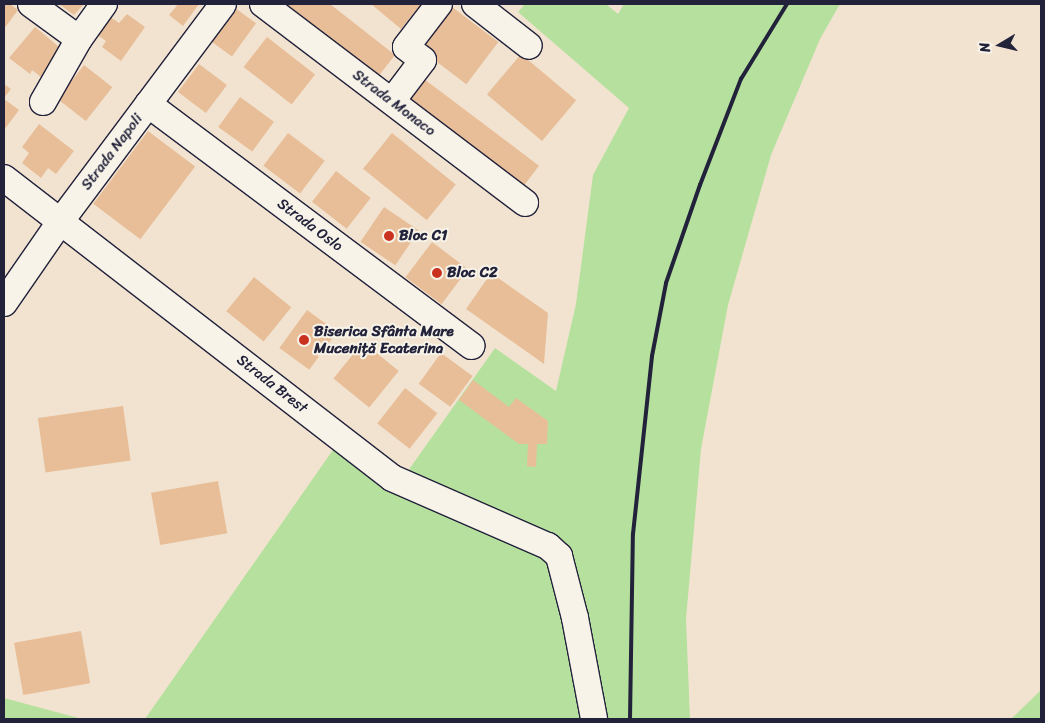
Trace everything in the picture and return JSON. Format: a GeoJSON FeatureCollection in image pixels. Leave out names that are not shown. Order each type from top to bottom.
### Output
{"type":"FeatureCollection","features":[{"type":"Feature","properties":{"kind":"street"},"geometry":{"type":"LineString","coordinates":[[31,4],[80,39]]}},
{"type":"Feature","properties":{"kind":"street"},"geometry":{"type":"LineString","coordinates":[[43,102],[80,39],[104,4]]}},
{"type":"Feature","properties":{"kind":"street","name":"Strada Napoli"},"geometry":{"type":"LineString","coordinates":[[4,303],[60,222],[223,4]]}},
{"type":"Feature","properties":{"kind":"street","name":"Strada Monaco"},"geometry":{"type":"LineString","coordinates":[[263,4],[525,203]]}},
{"type":"Feature","properties":{"kind":"street"},"geometry":{"type":"LineString","coordinates":[[392,101],[423,60],[406,47],[439,4]]}},
{"type":"Feature","properties":{"kind":"street"},"geometry":{"type":"LineString","coordinates":[[475,4],[528,46]]}},
{"type":"Feature","properties":{"kind":"street","name":"Strada Oslo"},"geometry":{"type":"LineString","coordinates":[[148,104],[472,346]]}},
{"type":"Feature","properties":{"kind":"street","name":"Strada Brest"},"geometry":{"type":"LineString","coordinates":[[4,178],[392,478],[548,546],[559,556],[575,618],[594,719]]}},
{"type":"Feature","properties":{"kind":"green space"},"geometry":{"type":"Polygon","coordinates":[[[525,4],[606,4],[618,14],[624,4],[840,4],[820,39],[771,155],[728,305],[701,449],[686,619],[690,719],[145,719],[335,447],[393,492],[495,348],[556,391],[576,304],[593,175],[629,108],[518,12],[525,4]]]}},
{"type":"Feature","properties":{"kind":"green space"},"geometry":{"type":"Polygon","coordinates":[[[1041,690],[1041,719],[1011,719],[1041,690]]]}},
{"type":"Feature","properties":{"kind":"green space"},"geometry":{"type":"Polygon","coordinates":[[[4,698],[82,719],[4,719],[4,698]]]}},
{"type":"Feature","properties":{"kind":"building"},"geometry":{"type":"Polygon","coordinates":[[[4,4],[10,4],[18,10],[4,29],[4,4]]]}},
{"type":"Feature","properties":{"kind":"building"},"geometry":{"type":"Polygon","coordinates":[[[59,4],[84,4],[74,15],[59,4]]]}},
{"type":"Feature","properties":{"kind":"building"},"geometry":{"type":"Polygon","coordinates":[[[178,4],[199,4],[183,26],[169,15],[178,4]]]}},
{"type":"Feature","properties":{"kind":"building"},"geometry":{"type":"Polygon","coordinates":[[[275,4],[330,4],[395,55],[374,82],[275,4]]]}},
{"type":"Feature","properties":{"kind":"building"},"geometry":{"type":"Polygon","coordinates":[[[371,4],[421,4],[401,29],[371,4]]]}},
{"type":"Feature","properties":{"kind":"building"},"geometry":{"type":"Polygon","coordinates":[[[452,7],[498,42],[466,84],[420,49],[452,7]]]}},
{"type":"Feature","properties":{"kind":"building"},"geometry":{"type":"Polygon","coordinates":[[[235,8],[256,23],[232,56],[211,41],[235,8]]]}},
{"type":"Feature","properties":{"kind":"building"},"geometry":{"type":"Polygon","coordinates":[[[127,14],[145,27],[121,61],[102,47],[106,41],[96,34],[109,16],[119,23],[127,14]]]}},
{"type":"Feature","properties":{"kind":"building"},"geometry":{"type":"Polygon","coordinates":[[[35,27],[64,51],[46,81],[32,70],[30,74],[9,58],[35,27]]]}},
{"type":"Feature","properties":{"kind":"building"},"geometry":{"type":"Polygon","coordinates":[[[267,37],[315,75],[292,104],[244,67],[267,37]]]}},
{"type":"Feature","properties":{"kind":"building"},"geometry":{"type":"Polygon","coordinates":[[[521,54],[576,100],[542,141],[487,95],[521,54]]]}},
{"type":"Feature","properties":{"kind":"building"},"geometry":{"type":"Polygon","coordinates":[[[199,64],[227,85],[206,113],[178,92],[199,64]]]}},
{"type":"Feature","properties":{"kind":"building"},"geometry":{"type":"Polygon","coordinates":[[[84,65],[112,87],[86,121],[58,99],[84,65]]]}},
{"type":"Feature","properties":{"kind":"building"},"geometry":{"type":"Polygon","coordinates":[[[424,79],[539,166],[519,193],[404,106],[424,79]]]}},
{"type":"Feature","properties":{"kind":"building"},"geometry":{"type":"Polygon","coordinates":[[[4,84],[11,89],[4,98],[4,84]]]}},
{"type":"Feature","properties":{"kind":"building"},"geometry":{"type":"Polygon","coordinates":[[[240,97],[274,122],[252,152],[218,127],[240,97]]]}},
{"type":"Feature","properties":{"kind":"building"},"geometry":{"type":"Polygon","coordinates":[[[4,99],[19,110],[4,130],[4,99]]]}},
{"type":"Feature","properties":{"kind":"building"},"geometry":{"type":"Polygon","coordinates":[[[39,124],[74,151],[56,174],[48,168],[41,178],[22,163],[29,153],[22,147],[39,124]]]}},
{"type":"Feature","properties":{"kind":"building"},"geometry":{"type":"Polygon","coordinates":[[[148,131],[195,167],[140,239],[93,204],[148,131]]]}},
{"type":"Feature","properties":{"kind":"building"},"geometry":{"type":"Polygon","coordinates":[[[288,133],[325,161],[300,193],[263,166],[288,133]]]}},
{"type":"Feature","properties":{"kind":"building"},"geometry":{"type":"Polygon","coordinates":[[[392,133],[456,185],[427,220],[363,169],[392,133]]]}},
{"type":"Feature","properties":{"kind":"building"},"geometry":{"type":"Polygon","coordinates":[[[336,171],[371,198],[347,229],[312,202],[336,171]]]}},
{"type":"Feature","properties":{"kind":"building","name":"Bloc C1"},"geometry":{"type":"Polygon","coordinates":[[[384,207],[419,230],[395,265],[361,242],[384,207]]]}},
{"type":"Feature","properties":{"kind":"building","name":"Bloc C2"},"geometry":{"type":"Polygon","coordinates":[[[432,242],[468,269],[441,304],[406,277],[432,242]]]}},
{"type":"Feature","properties":{"kind":"building"},"geometry":{"type":"Polygon","coordinates":[[[491,273],[548,313],[544,364],[466,309],[491,273]]]}},
{"type":"Feature","properties":{"kind":"building"},"geometry":{"type":"Polygon","coordinates":[[[254,277],[291,307],[264,341],[226,311],[254,277]]]}},
{"type":"Feature","properties":{"kind":"building"},"geometry":{"type":"Polygon","coordinates":[[[307,310],[337,332],[309,370],[279,348],[307,310]]]}},
{"type":"Feature","properties":{"kind":"building"},"geometry":{"type":"Polygon","coordinates":[[[363,342],[399,371],[369,407],[333,379],[363,342]]]}},
{"type":"Feature","properties":{"kind":"building"},"geometry":{"type":"Polygon","coordinates":[[[441,353],[473,376],[450,407],[419,384],[441,353]]]}},
{"type":"Feature","properties":{"kind":"building"},"geometry":{"type":"Polygon","coordinates":[[[473,380],[509,407],[516,398],[548,421],[547,444],[537,444],[536,467],[527,466],[528,444],[519,444],[459,400],[473,380]]]}},
{"type":"Feature","properties":{"kind":"building"},"geometry":{"type":"Polygon","coordinates":[[[405,388],[437,413],[410,449],[377,423],[405,388]]]}},
{"type":"Feature","properties":{"kind":"building"},"geometry":{"type":"Polygon","coordinates":[[[123,406],[131,460],[45,472],[38,418],[123,406]]]}},
{"type":"Feature","properties":{"kind":"building"},"geometry":{"type":"Polygon","coordinates":[[[218,481],[227,533],[160,545],[151,493],[218,481]]]}},
{"type":"Feature","properties":{"kind":"building"},"geometry":{"type":"Polygon","coordinates":[[[81,631],[90,683],[23,695],[14,643],[81,631]]]}},
{"type":"Feature","properties":{"kind":"railway"},"geometry":{"type":"LineString","coordinates":[[630,719],[633,534],[652,356],[666,283],[700,185],[741,79],[787,4]]}},
{"type":"Feature","properties":{"kind":"place","name":"Bloc C1"},"geometry":{"type":"Point","coordinates":[389,236]}},
{"type":"Feature","properties":{"kind":"place","name":"Bloc C2"},"geometry":{"type":"Point","coordinates":[437,273]}},
{"type":"Feature","properties":{"kind":"place","name":"Biserica Sfânta Mare Muceniță Ecaterina"},"geometry":{"type":"Point","coordinates":[304,340]}}]}
